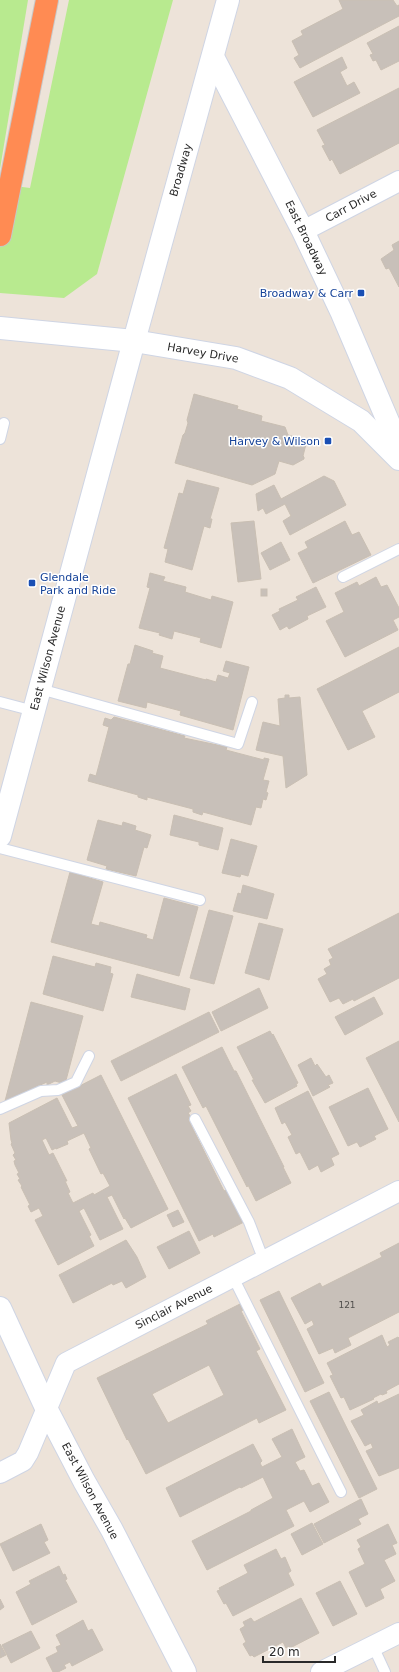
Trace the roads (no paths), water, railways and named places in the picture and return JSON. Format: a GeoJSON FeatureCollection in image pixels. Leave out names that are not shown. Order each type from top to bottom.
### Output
{"type":"FeatureCollection","features":[{"type":"Feature","properties":{"kind":"highway"},"geometry":{"type":"LineString","coordinates":[[0,235],[47,0]]}},
{"type":"Feature","properties":{"kind":"main road","name":"Broadway"},"geometry":{"type":"LineString","coordinates":[[134,341],[228,0]]}},
{"type":"Feature","properties":{"kind":"main road","name":"East Broadway"},"geometry":{"type":"LineString","coordinates":[[213,57],[304,231],[341,311],[399,447]]}},
{"type":"Feature","properties":{"kind":"main road","name":"Harvey Drive"},"geometry":{"type":"LineString","coordinates":[[0,328],[134,341],[236,358],[290,378],[361,421],[399,459]]}},
{"type":"Feature","properties":{"kind":"main road","name":"East Wilson Avenue"},"geometry":{"type":"LineString","coordinates":[[0,836],[134,341]]}},
{"type":"Feature","properties":{"kind":"main road","name":"East Wilson Avenue"},"geometry":{"type":"LineString","coordinates":[[0,1308],[47,1410],[84,1481],[112,1530],[185,1672]]}},
{"type":"Feature","properties":{"kind":"street","name":"Carr Drive"},"geometry":{"type":"LineString","coordinates":[[304,231],[399,182]]}},
{"type":"Feature","properties":{"kind":"street","name":"Sinclair Avenue"},"geometry":{"type":"LineString","coordinates":[[0,1472],[23,1461],[28,1453],[66,1363],[399,1191]]}},
{"type":"Feature","properties":{"kind":"street"},"geometry":{"type":"LineString","coordinates":[[321,1672],[399,1633]]}},
{"type":"Feature","properties":{"kind":"lane"},"geometry":{"type":"LineString","coordinates":[[0,439],[4,423]]}},
{"type":"Feature","properties":{"kind":"lane"},"geometry":{"type":"LineString","coordinates":[[343,577],[399,549]]}},
{"type":"Feature","properties":{"kind":"lane"},"geometry":{"type":"LineString","coordinates":[[40,689],[238,744],[252,702]]}},
{"type":"Feature","properties":{"kind":"lane"},"geometry":{"type":"LineString","coordinates":[[0,702],[34,711]]}},
{"type":"Feature","properties":{"kind":"lane"},"geometry":{"type":"LineString","coordinates":[[0,848],[200,900]]}},
{"type":"Feature","properties":{"kind":"lane"},"geometry":{"type":"LineString","coordinates":[[0,1109],[41,1091],[58,1090],[76,1082],[89,1056]]}},
{"type":"Feature","properties":{"kind":"lane"},"geometry":{"type":"LineString","coordinates":[[195,1119],[250,1222],[264,1261]]}},
{"type":"Feature","properties":{"kind":"lane"},"geometry":{"type":"LineString","coordinates":[[233,1277],[341,1492]]}},
{"type":"Feature","properties":{"kind":"lane"},"geometry":{"type":"LineString","coordinates":[[373,1646],[385,1672]]}},
{"type":"Feature","properties":{"kind":"place","name":"Broadway & Carr"},"geometry":{"type":"Point","coordinates":[361,293]}},
{"type":"Feature","properties":{"kind":"place","name":"Harvey & Wilson"},"geometry":{"type":"Point","coordinates":[328,441]}},
{"type":"Feature","properties":{"kind":"place","name":"Glendale Park and Ride"},"geometry":{"type":"Point","coordinates":[32,583]}}]}
